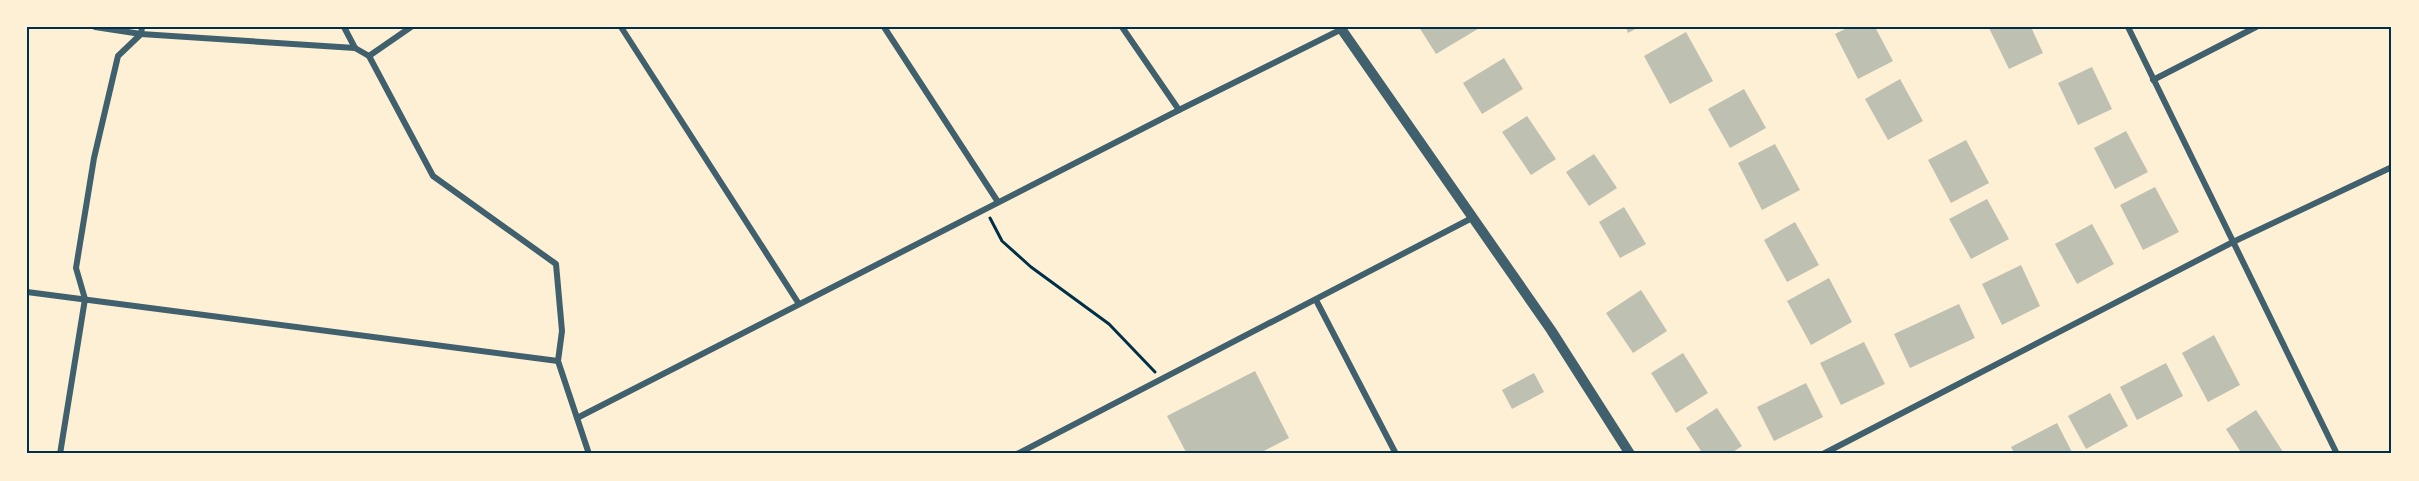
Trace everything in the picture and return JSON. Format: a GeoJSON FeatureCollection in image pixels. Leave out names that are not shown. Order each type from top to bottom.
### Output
{"type":"FeatureCollection","features":[{"type":"Feature","properties":{"kind":"street"},"geometry":{"type":"LineString","coordinates":[[95,27],[355,48],[369,56],[433,176],[556,264],[562,332],[558,361],[589,454]]}},
{"type":"Feature","properties":{"kind":"street"},"geometry":{"type":"LineString","coordinates":[[344,27],[355,48]]}},
{"type":"Feature","properties":{"kind":"street"},"geometry":{"type":"LineString","coordinates":[[369,56],[411,27]]}},
{"type":"Feature","properties":{"kind":"street"},"geometry":{"type":"LineString","coordinates":[[621,27],[799,304]]}},
{"type":"Feature","properties":{"kind":"street"},"geometry":{"type":"LineString","coordinates":[[884,27],[998,202]]}},
{"type":"Feature","properties":{"kind":"street"},"geometry":{"type":"LineString","coordinates":[[1122,27],[1179,110]]}},
{"type":"Feature","properties":{"kind":"street"},"geometry":{"type":"LineString","coordinates":[[2128,27],[2337,454]]}},
{"type":"Feature","properties":{"kind":"street"},"geometry":{"type":"LineString","coordinates":[[2153,80],[2256,27]]}},
{"type":"Feature","properties":{"kind":"street"},"geometry":{"type":"LineString","coordinates":[[577,418],[1342,28],[1551,330],[1630,454]]}},
{"type":"Feature","properties":{"kind":"street"},"geometry":{"type":"LineString","coordinates":[[60,454],[85,299],[76,268],[94,158],[118,56],[142,30]]}},
{"type":"Feature","properties":{"kind":"street"},"geometry":{"type":"LineString","coordinates":[[1823,454],[2233,242],[2392,167]]}},
{"type":"Feature","properties":{"kind":"street"},"geometry":{"type":"LineString","coordinates":[[1017,454],[1472,218]]}},
{"type":"Feature","properties":{"kind":"street"},"geometry":{"type":"LineString","coordinates":[[27,292],[558,361]]}},
{"type":"Feature","properties":{"kind":"street"},"geometry":{"type":"LineString","coordinates":[[1316,300],[1396,454]]}},
{"type":"Feature","properties":{"kind":"path"},"geometry":{"type":"LineString","coordinates":[[985,209],[1002,241],[1031,267],[1109,324],[1161,378]]}},
{"type":"Feature","properties":{"kind":"building"},"geometry":{"type":"Polygon","coordinates":[[[1419,27],[1481,27],[1436,54],[1419,27]]]}},
{"type":"Feature","properties":{"kind":"building"},"geometry":{"type":"Polygon","coordinates":[[[1626,27],[1639,27],[1628,33],[1626,27]]]}},
{"type":"Feature","properties":{"kind":"building"},"geometry":{"type":"Polygon","coordinates":[[[1849,27],[1875,27],[1893,61],[1858,79],[1835,34],[1849,27]]]}},
{"type":"Feature","properties":{"kind":"building"},"geometry":{"type":"Polygon","coordinates":[[[2031,27],[2043,53],[2009,69],[1989,28],[2031,27]]]}},
{"type":"Feature","properties":{"kind":"building"},"geometry":{"type":"Polygon","coordinates":[[[1686,32],[1713,81],[1670,104],[1644,56],[1686,32]]]}},
{"type":"Feature","properties":{"kind":"building"},"geometry":{"type":"Polygon","coordinates":[[[1504,58],[1523,89],[1482,114],[1463,83],[1504,58]]]}},
{"type":"Feature","properties":{"kind":"building"},"geometry":{"type":"Polygon","coordinates":[[[2092,67],[2112,109],[2078,125],[2058,83],[2092,67]]]}},
{"type":"Feature","properties":{"kind":"building"},"geometry":{"type":"Polygon","coordinates":[[[1900,79],[1923,121],[1888,140],[1865,99],[1900,79]]]}},
{"type":"Feature","properties":{"kind":"building"},"geometry":{"type":"Polygon","coordinates":[[[1744,89],[1766,128],[1730,148],[1708,109],[1744,89]]]}},
{"type":"Feature","properties":{"kind":"building"},"geometry":{"type":"Polygon","coordinates":[[[1527,116],[1556,159],[1531,175],[1502,132],[1527,116]]]}},
{"type":"Feature","properties":{"kind":"building"},"geometry":{"type":"Polygon","coordinates":[[[2126,131],[2148,172],[2115,189],[2094,148],[2126,131]]]}},
{"type":"Feature","properties":{"kind":"building"},"geometry":{"type":"Polygon","coordinates":[[[1966,140],[1989,183],[1951,203],[1928,160],[1966,140]]]}},
{"type":"Feature","properties":{"kind":"building"},"geometry":{"type":"Polygon","coordinates":[[[1775,144],[1800,190],[1762,210],[1738,163],[1775,144]]]}},
{"type":"Feature","properties":{"kind":"building"},"geometry":{"type":"Polygon","coordinates":[[[1594,154],[1617,188],[1589,206],[1566,172],[1594,154]]]}},
{"type":"Feature","properties":{"kind":"building"},"geometry":{"type":"Polygon","coordinates":[[[2155,187],[2179,232],[2143,250],[2120,205],[2155,187]]]}},
{"type":"Feature","properties":{"kind":"building"},"geometry":{"type":"Polygon","coordinates":[[[1987,199],[2009,239],[1971,259],[1949,219],[1987,199]]]}},
{"type":"Feature","properties":{"kind":"building"},"geometry":{"type":"Polygon","coordinates":[[[1624,207],[1646,244],[1620,258],[1599,222],[1624,207]]]}},
{"type":"Feature","properties":{"kind":"building"},"geometry":{"type":"Polygon","coordinates":[[[1795,222],[1819,265],[1787,282],[1764,240],[1795,222]]]}},
{"type":"Feature","properties":{"kind":"building"},"geometry":{"type":"Polygon","coordinates":[[[2092,224],[2114,264],[2077,284],[2055,244],[2092,224]]]}},
{"type":"Feature","properties":{"kind":"building"},"geometry":{"type":"Polygon","coordinates":[[[2021,265],[2040,306],[2002,325],[1982,284],[2021,265]]]}},
{"type":"Feature","properties":{"kind":"building"},"geometry":{"type":"Polygon","coordinates":[[[1829,278],[1852,322],[1811,345],[1787,301],[1829,278]]]}},
{"type":"Feature","properties":{"kind":"building"},"geometry":{"type":"Polygon","coordinates":[[[1641,290],[1667,331],[1633,353],[1606,313],[1641,290]]]}},
{"type":"Feature","properties":{"kind":"building"},"geometry":{"type":"Polygon","coordinates":[[[1959,304],[1975,338],[1910,368],[1894,334],[1959,304]]]}},
{"type":"Feature","properties":{"kind":"building"},"geometry":{"type":"Polygon","coordinates":[[[2214,335],[2240,385],[2208,402],[2182,353],[2214,335]]]}},
{"type":"Feature","properties":{"kind":"building"},"geometry":{"type":"Polygon","coordinates":[[[1864,342],[1885,384],[1841,405],[1820,363],[1864,342]]]}},
{"type":"Feature","properties":{"kind":"building"},"geometry":{"type":"Polygon","coordinates":[[[1683,353],[1708,393],[1676,413],[1651,373],[1683,353]]]}},
{"type":"Feature","properties":{"kind":"building"},"geometry":{"type":"Polygon","coordinates":[[[2166,363],[2183,396],[2137,420],[2120,387],[2166,363]]]}},
{"type":"Feature","properties":{"kind":"building"},"geometry":{"type":"Polygon","coordinates":[[[1255,371],[1289,438],[1258,454],[1187,454],[1167,416],[1255,371]]]}},
{"type":"Feature","properties":{"kind":"building"},"geometry":{"type":"Polygon","coordinates":[[[1534,373],[1544,392],[1512,409],[1502,390],[1534,373]]]}},
{"type":"Feature","properties":{"kind":"building"},"geometry":{"type":"Polygon","coordinates":[[[1806,383],[1823,417],[1774,441],[1757,407],[1806,383]]]}},
{"type":"Feature","properties":{"kind":"building"},"geometry":{"type":"Polygon","coordinates":[[[2110,393],[2128,426],[2086,449],[2068,416],[2110,393]]]}},
{"type":"Feature","properties":{"kind":"building"},"geometry":{"type":"Polygon","coordinates":[[[1717,408],[1742,446],[1730,454],[1703,454],[1686,428],[1717,408]]]}},
{"type":"Feature","properties":{"kind":"building"},"geometry":{"type":"Polygon","coordinates":[[[2256,410],[2283,452],[2281,454],[2242,454],[2226,429],[2256,410]]]}},
{"type":"Feature","properties":{"kind":"building"},"geometry":{"type":"Polygon","coordinates":[[[2057,423],[2073,454],[2015,454],[2011,447],[2057,423]]]}}]}
